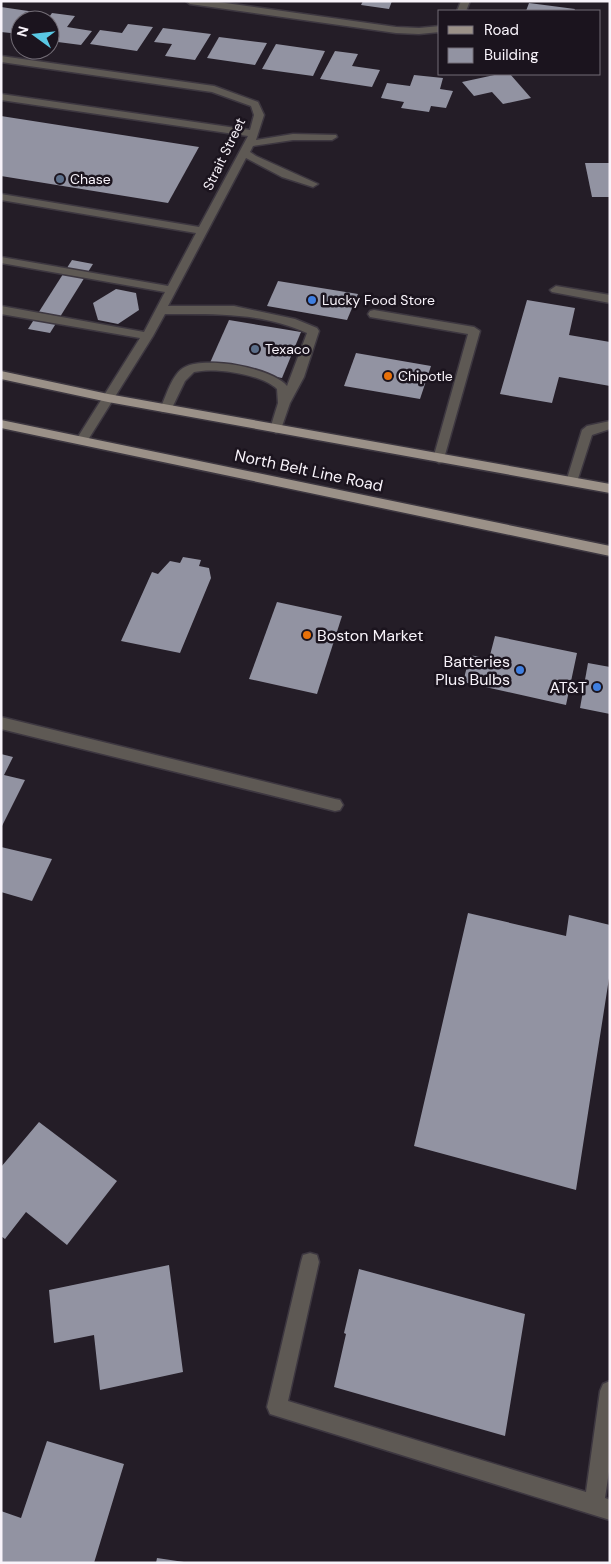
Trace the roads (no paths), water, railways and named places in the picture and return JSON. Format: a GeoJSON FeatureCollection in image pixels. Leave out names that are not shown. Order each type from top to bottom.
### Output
{"type":"FeatureCollection","features":[{"type":"Feature","properties":{"kind":"main road","name":"North Belt Line Road"},"geometry":{"type":"LineString","coordinates":[[1,376],[166,409],[610,489]]}},
{"type":"Feature","properties":{"kind":"main road","name":"North Belt Line Road"},"geometry":{"type":"LineString","coordinates":[[1,424],[610,551]]}},
{"type":"Feature","properties":{"kind":"street"},"geometry":{"type":"LineString","coordinates":[[190,1],[396,30],[438,29]]}},
{"type":"Feature","properties":{"kind":"street","name":"Strait Street"},"geometry":{"type":"LineString","coordinates":[[1,58],[214,89],[256,104],[259,115],[254,134],[161,310],[82,440]]}},
{"type":"Feature","properties":{"kind":"street"},"geometry":{"type":"LineString","coordinates":[[1,97],[254,134]]}},
{"type":"Feature","properties":{"kind":"street"},"geometry":{"type":"LineString","coordinates":[[246,148],[293,137],[332,137]]}},
{"type":"Feature","properties":{"kind":"street"},"geometry":{"type":"LineString","coordinates":[[246,148],[274,170],[296,180],[313,184]]}},
{"type":"Feature","properties":{"kind":"street"},"geometry":{"type":"LineString","coordinates":[[1,197],[202,231]]}},
{"type":"Feature","properties":{"kind":"street"},"geometry":{"type":"LineString","coordinates":[[1,260],[171,290]]}},
{"type":"Feature","properties":{"kind":"street"},"geometry":{"type":"LineString","coordinates":[[556,290],[610,299]]}},
{"type":"Feature","properties":{"kind":"street"},"geometry":{"type":"LineString","coordinates":[[1,310],[146,336]]}},
{"type":"Feature","properties":{"kind":"street"},"geometry":{"type":"LineString","coordinates":[[161,310],[234,310],[295,323],[313,331],[298,377],[284,403],[276,429]]}},
{"type":"Feature","properties":{"kind":"street"},"geometry":{"type":"LineString","coordinates":[[374,314],[474,330],[439,459]]}},
{"type":"Feature","properties":{"kind":"street"},"geometry":{"type":"LineString","coordinates":[[166,409],[184,373],[198,367],[221,368],[270,378],[283,388],[284,403]]}},
{"type":"Feature","properties":{"kind":"street"},"geometry":{"type":"LineString","coordinates":[[572,482],[586,433],[591,429],[610,425]]}},
{"type":"Feature","properties":{"kind":"street"},"geometry":{"type":"LineString","coordinates":[[1,724],[335,805]]}},
{"type":"Feature","properties":{"kind":"street"},"geometry":{"type":"LineString","coordinates":[[310,1262],[277,1407],[602,1508],[610,1391]]}},
{"type":"Feature","properties":{"kind":"place","name":"Chase"},"geometry":{"type":"Point","coordinates":[60,179]}},
{"type":"Feature","properties":{"kind":"place","name":"Lucky Food Store"},"geometry":{"type":"Point","coordinates":[312,300]}},
{"type":"Feature","properties":{"kind":"place","name":"Texaco"},"geometry":{"type":"Point","coordinates":[255,349]}},
{"type":"Feature","properties":{"kind":"place","name":"Chipotle"},"geometry":{"type":"Point","coordinates":[388,376]}},
{"type":"Feature","properties":{"kind":"place","name":"Boston Market"},"geometry":{"type":"Point","coordinates":[307,635]}},
{"type":"Feature","properties":{"kind":"place","name":"Batteries Plus Bulbs"},"geometry":{"type":"Point","coordinates":[520,670]}},
{"type":"Feature","properties":{"kind":"place","name":"AT&T"},"geometry":{"type":"Point","coordinates":[597,687]}}]}
